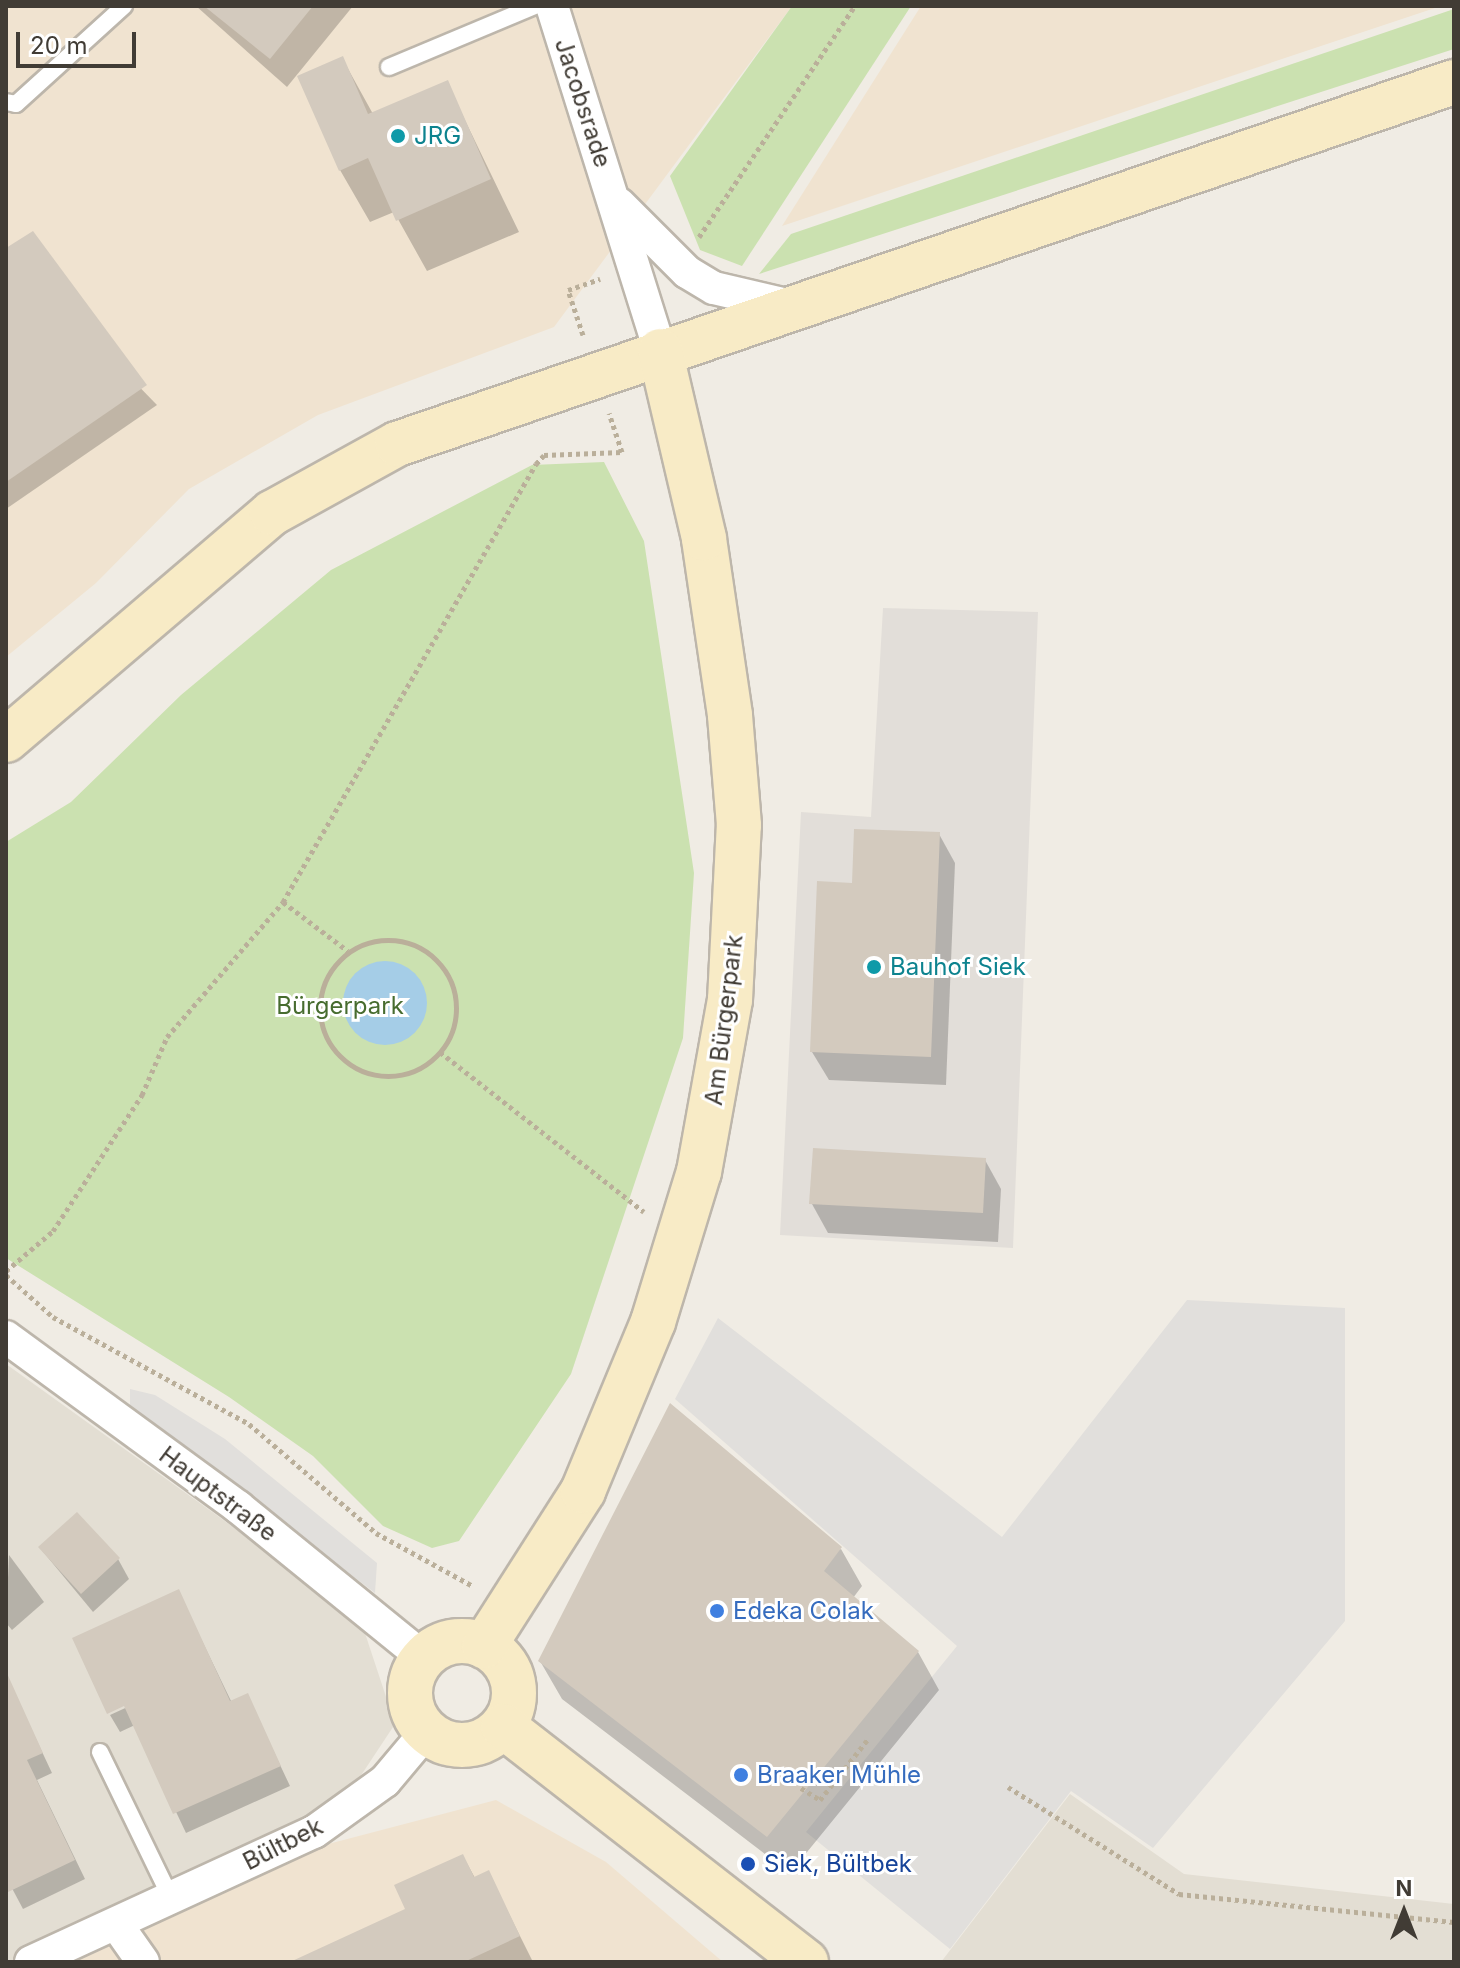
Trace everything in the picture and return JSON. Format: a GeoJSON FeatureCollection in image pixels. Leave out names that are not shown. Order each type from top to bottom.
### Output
{"type":"FeatureCollection","features":[{"type":"Feature","properties":{"kind":"street","name":"Jacobsrade"},"geometry":{"type":"LineString","coordinates":[[552,6],[660,351]]}},
{"type":"Feature","properties":{"kind":"street"},"geometry":{"type":"LineString","coordinates":[[6,740],[307,488],[397,444],[791,306],[1454,82]]}},
{"type":"Feature","properties":{"kind":"street","name":"Jacobsrade"},"geometry":{"type":"LineString","coordinates":[[614,199],[669,256],[714,288],[791,306]]}},
{"type":"Feature","properties":{"kind":"street","name":"Am Bürgerpark"},"geometry":{"type":"LineString","coordinates":[[484,1646],[510,1611],[583,1491],[680,1240],[723,1051],[739,825],[704,538],[660,351]]}},
{"type":"Feature","properties":{"kind":"street","name":"Hauptstraße"},"geometry":{"type":"LineString","coordinates":[[6,1337],[238,1507],[424,1658]]}},
{"type":"Feature","properties":{"kind":"street"},"geometry":{"type":"LineString","coordinates":[[452,1642],[484,1646],[504,1662],[515,1688],[503,1726],[471,1745],[427,1731],[411,1704],[424,1658],[452,1642]]}},
{"type":"Feature","properties":{"kind":"street"},"geometry":{"type":"LineString","coordinates":[[503,1726],[806,1962]]}},
{"type":"Feature","properties":{"kind":"street","name":"Bültbek"},"geometry":{"type":"LineString","coordinates":[[31,1962],[314,1832],[385,1781],[427,1731]]}},
{"type":"Feature","properties":{"kind":"street"},"geometry":{"type":"LineString","coordinates":[[117,1925],[143,1962]]}},
{"type":"Feature","properties":{"kind":"lane"},"geometry":{"type":"LineString","coordinates":[[6,102],[16,104],[124,6]]}},
{"type":"Feature","properties":{"kind":"lane"},"geometry":{"type":"LineString","coordinates":[[389,67],[535,6]]}},
{"type":"Feature","properties":{"kind":"lane"},"geometry":{"type":"LineString","coordinates":[[100,1752],[171,1898]]}},
{"type":"Feature","properties":{"kind":"path"},"geometry":{"type":"LineString","coordinates":[[669,256],[691,250],[855,6]]}},
{"type":"Feature","properties":{"kind":"path"},"geometry":{"type":"LineString","coordinates":[[568,290],[635,267]]}},
{"type":"Feature","properties":{"kind":"path"},"geometry":{"type":"LineString","coordinates":[[510,1611],[376,1533],[249,1424],[53,1317],[6,1273],[53,1231],[142,1095],[167,1037],[283,902],[544,455]]}},
{"type":"Feature","properties":{"kind":"path"},"geometry":{"type":"LineString","coordinates":[[283,902],[348,951]]}},
{"type":"Feature","properties":{"kind":"path"},"geometry":{"type":"LineString","coordinates":[[374,940],[402,940],[437,962],[456,1000],[454,1027],[440,1052],[414,1072],[381,1077],[341,1057],[326,1041],[318,1009],[326,976],[348,951],[374,940]]}},
{"type":"Feature","properties":{"kind":"path"},"geometry":{"type":"LineString","coordinates":[[440,1052],[680,1240]]}},
{"type":"Feature","properties":{"kind":"path"},"geometry":{"type":"LineString","coordinates":[[801,1788],[820,1800],[868,1739]]}},
{"type":"Feature","properties":{"kind":"path"},"geometry":{"type":"LineString","coordinates":[[1008,1787],[1179,1894],[1454,1922]]}},
{"type":"Feature","properties":{"kind":"shaded area"},"geometry":{"type":"Polygon","coordinates":[[[6,6],[792,6],[554,327],[318,415],[189,489],[96,583],[6,657],[6,6]]]}},
{"type":"Feature","properties":{"kind":"shaded area"},"geometry":{"type":"Polygon","coordinates":[[[921,6],[1441,6],[782,226],[921,6]]]}},
{"type":"Feature","properties":{"kind":"shaded area"},"geometry":{"type":"Polygon","coordinates":[[[883,608],[1038,612],[1013,1248],[780,1235],[801,812],[871,817],[883,608]]]}},
{"type":"Feature","properties":{"kind":"shaded area"},"geometry":{"type":"Polygon","coordinates":[[[1187,1300],[1345,1308],[1345,1621],[1153,1848],[1071,1791],[950,1949],[806,1832],[957,1646],[675,1399],[718,1318],[1002,1537],[1187,1300]]]}},
{"type":"Feature","properties":{"kind":"shaded area"},"geometry":{"type":"Polygon","coordinates":[[[6,1364],[360,1618],[395,1724],[313,1848],[66,1962],[6,1962],[6,1364]]]}},
{"type":"Feature","properties":{"kind":"shaded area"},"geometry":{"type":"Polygon","coordinates":[[[130,1389],[155,1395],[225,1439],[377,1563],[375,1593],[130,1406],[130,1389]]]}},
{"type":"Feature","properties":{"kind":"shaded area"},"geometry":{"type":"Polygon","coordinates":[[[1070,1794],[1184,1874],[1454,1904],[1454,1962],[941,1962],[1070,1794]]]}},
{"type":"Feature","properties":{"kind":"shaded area"},"geometry":{"type":"Polygon","coordinates":[[[496,1800],[606,1862],[723,1962],[66,1962],[313,1848],[496,1800]]]}},
{"type":"Feature","properties":{"kind":"green space"},"geometry":{"type":"Polygon","coordinates":[[[792,6],[911,6],[742,266],[700,250],[670,176],[792,6]]]}},
{"type":"Feature","properties":{"kind":"green space"},"geometry":{"type":"Polygon","coordinates":[[[1454,9],[1454,49],[759,274],[791,234],[1454,9]]]}},
{"type":"Feature","properties":{"kind":"green space","name":"Bürgerpark"},"geometry":{"type":"Polygon","coordinates":[[[604,462],[644,541],[694,873],[683,1038],[571,1374],[459,1541],[432,1548],[383,1526],[313,1456],[229,1397],[6,1258],[6,842],[71,802],[181,695],[331,570],[532,465],[604,462]]]}},
{"type":"Feature","properties":{"kind":"water"},"geometry":{"type":"Polygon","coordinates":[[[385,961],[401,964],[415,973],[424,987],[427,1003],[424,1019],[415,1033],[401,1042],[385,1045],[369,1042],[355,1033],[346,1019],[343,1003],[346,987],[355,973],[369,964],[385,961]]]}},
{"type":"Feature","properties":{"kind":"building"},"geometry":{"type":"Polygon","coordinates":[[[204,6],[313,6],[270,59],[204,6]]]}},
{"type":"Feature","properties":{"kind":"building","name":"JRG"},"geometry":{"type":"Polygon","coordinates":[[[343,56],[368,114],[448,80],[491,179],[396,221],[368,158],[339,171],[297,76],[343,56]]]}},
{"type":"Feature","properties":{"kind":"building"},"geometry":{"type":"Polygon","coordinates":[[[33,231],[147,385],[6,482],[6,248],[33,231]]]}},
{"type":"Feature","properties":{"kind":"building","name":"Bauhof Siek"},"geometry":{"type":"Polygon","coordinates":[[[854,829],[940,832],[931,1057],[810,1052],[817,881],[852,883],[854,829]]]}},
{"type":"Feature","properties":{"kind":"building"},"geometry":{"type":"Polygon","coordinates":[[[813,1148],[986,1158],[983,1213],[809,1204],[813,1148]]]}},
{"type":"Feature","properties":{"kind":"building","name":"Edeka Colak"},"geometry":{"type":"Polygon","coordinates":[[[670,1403],[842,1547],[824,1571],[919,1651],[767,1837],[538,1661],[670,1403]]]}},
{"type":"Feature","properties":{"kind":"building"},"geometry":{"type":"Polygon","coordinates":[[[77,1512],[120,1558],[81,1594],[38,1547],[77,1512]]]}},
{"type":"Feature","properties":{"kind":"building"},"geometry":{"type":"Polygon","coordinates":[[[179,1589],[230,1701],[248,1693],[281,1766],[173,1814],[124,1706],[107,1714],[72,1638],[179,1589]]]}},
{"type":"Feature","properties":{"kind":"building"},"geometry":{"type":"Polygon","coordinates":[[[6,1671],[43,1753],[27,1760],[75,1860],[6,1893],[6,1671]]]}},
{"type":"Feature","properties":{"kind":"building"},"geometry":{"type":"Polygon","coordinates":[[[463,1854],[474,1877],[489,1870],[520,1936],[464,1962],[290,1962],[405,1909],[394,1885],[463,1854]]]}},
{"type":"Feature","properties":{"kind":"place","name":"JRG"},"geometry":{"type":"Point","coordinates":[398,136]}},
{"type":"Feature","properties":{"kind":"place","name":"Bauhof Siek"},"geometry":{"type":"Point","coordinates":[874,967]}},
{"type":"Feature","properties":{"kind":"place","name":"Edeka Colak"},"geometry":{"type":"Point","coordinates":[717,1611]}},
{"type":"Feature","properties":{"kind":"place","name":"Braaker Mühle"},"geometry":{"type":"Point","coordinates":[741,1775]}},
{"type":"Feature","properties":{"kind":"place","name":"Siek, Bültbek"},"geometry":{"type":"Point","coordinates":[748,1864]}}]}
